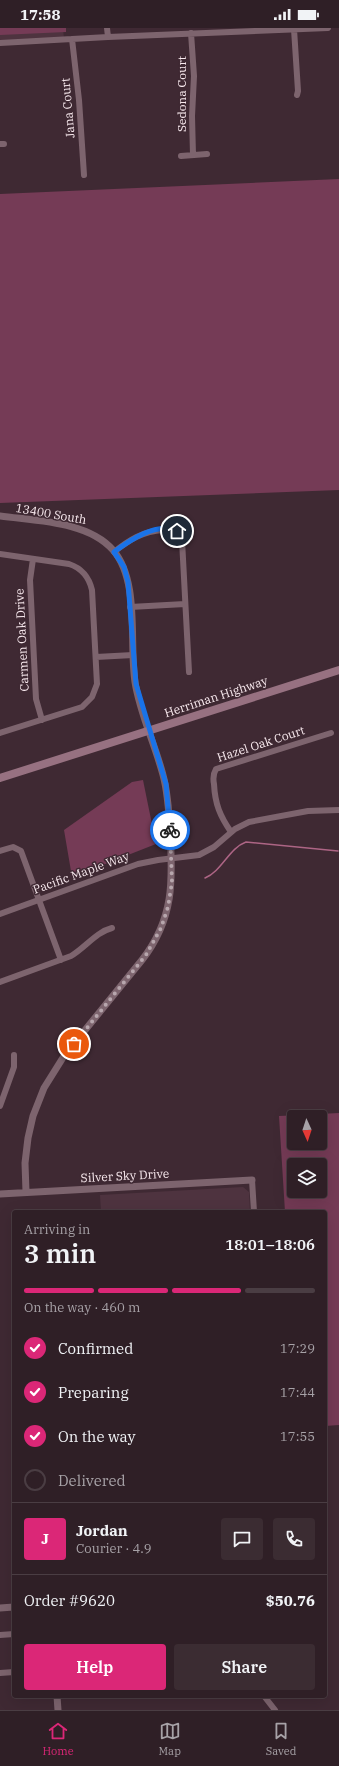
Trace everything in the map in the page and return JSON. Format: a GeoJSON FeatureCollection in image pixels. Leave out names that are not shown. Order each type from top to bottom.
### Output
{"type":"FeatureCollection","features":[{"type":"Feature","properties":{"kind":"main road","name":"Herriman Highway"},"geometry":{"type":"LineString","coordinates":[[4,777],[339,670]]}},
{"type":"Feature","properties":{"kind":"street"},"geometry":{"type":"LineString","coordinates":[[107,28],[108,37]]}},
{"type":"Feature","properties":{"kind":"street"},"geometry":{"type":"LineString","coordinates":[[0,43],[191,33],[328,28]]}},
{"type":"Feature","properties":{"kind":"street"},"geometry":{"type":"LineString","coordinates":[[294,29],[297,95]]}},
{"type":"Feature","properties":{"kind":"street","name":"Sedona Court"},"geometry":{"type":"LineString","coordinates":[[191,33],[194,76],[192,116],[193,155]]}},
{"type":"Feature","properties":{"kind":"street","name":"Jana Court"},"geometry":{"type":"LineString","coordinates":[[72,39],[79,100],[84,175]]}},
{"type":"Feature","properties":{"kind":"street"},"geometry":{"type":"LineString","coordinates":[[181,156],[207,154]]}},
{"type":"Feature","properties":{"kind":"street","name":"13400 South"},"geometry":{"type":"LineString","coordinates":[[0,516],[84,530],[100,538],[114,552],[121,562],[127,577],[137,690],[166,784],[172,858],[170,900],[164,921],[154,942],[142,960],[58,1063],[40,1097],[33,1116],[28,1138],[25,1163],[26,1192]]}},
{"type":"Feature","properties":{"kind":"street"},"geometry":{"type":"LineString","coordinates":[[114,552],[130,540],[144,533],[170,530],[179,532],[182,540],[189,672]]}},
{"type":"Feature","properties":{"kind":"street"},"geometry":{"type":"LineString","coordinates":[[0,554],[74,566],[87,578],[92,590],[97,684],[89,701],[78,709],[0,733]]}},
{"type":"Feature","properties":{"kind":"street","name":"Carmen Oak Drive"},"geometry":{"type":"LineString","coordinates":[[33,559],[30,580],[36,699],[42,720]]}},
{"type":"Feature","properties":{"kind":"street"},"geometry":{"type":"LineString","coordinates":[[130,607],[185,604]]}},
{"type":"Feature","properties":{"kind":"street"},"geometry":{"type":"LineString","coordinates":[[96,657],[133,655]]}},
{"type":"Feature","properties":{"kind":"street","name":"Hazel Oak Court"},"geometry":{"type":"LineString","coordinates":[[231,832],[221,816],[215,802],[213,777],[216,769],[332,733]]}},
{"type":"Feature","properties":{"kind":"street","name":"Pacific Maple Way"},"geometry":{"type":"LineString","coordinates":[[0,914],[138,864],[203,854],[214,847],[231,832],[244,824],[308,811],[339,810]]}},
{"type":"Feature","properties":{"kind":"street"},"geometry":{"type":"LineString","coordinates":[[0,851],[10,848],[17,848],[22,854],[61,960]]}},
{"type":"Feature","properties":{"kind":"street"},"geometry":{"type":"LineString","coordinates":[[0,982],[76,953],[100,932],[112,928]]}},
{"type":"Feature","properties":{"kind":"street"},"geometry":{"type":"LineString","coordinates":[[0,1106],[14,1067],[14,1055]]}},
{"type":"Feature","properties":{"kind":"street"},"geometry":{"type":"LineString","coordinates":[[252,1180],[254,1210]]}},
{"type":"Feature","properties":{"kind":"street","name":"Silver Sky Drive"},"geometry":{"type":"LineString","coordinates":[[0,1194],[252,1180]]}},
{"type":"Feature","properties":{"kind":"street"},"geometry":{"type":"LineString","coordinates":[[1,1607],[12,1607]]}},
{"type":"Feature","properties":{"kind":"street"},"geometry":{"type":"LineString","coordinates":[[0,1635],[12,1634]]}},
{"type":"Feature","properties":{"kind":"street"},"geometry":{"type":"LineString","coordinates":[[0,1673],[12,1672]]}},
{"type":"Feature","properties":{"kind":"street"},"geometry":{"type":"LineString","coordinates":[[57,1698],[58,1710]]}},
{"type":"Feature","properties":{"kind":"street"},"geometry":{"type":"LineString","coordinates":[[266,1698],[275,1710]]}},
{"type":"Feature","properties":{"kind":"shaded area"},"geometry":{"type":"Polygon","coordinates":[[[0,28],[63,28],[64,39],[0,43],[0,28]]]}},
{"type":"Feature","properties":{"kind":"shaded area"},"geometry":{"type":"Polygon","coordinates":[[[0,28],[66,28],[66,32],[0,35],[0,28]]]}},
{"type":"Feature","properties":{"kind":"shaded area"},"geometry":{"type":"Polygon","coordinates":[[[339,179],[339,490],[0,503],[0,194],[339,179]]]}},
{"type":"Feature","properties":{"kind":"shaded area"},"geometry":{"type":"Polygon","coordinates":[[[143,780],[156,844],[72,877],[64,830],[132,782],[143,780]]]}},
{"type":"Feature","properties":{"kind":"shaded area"},"geometry":{"type":"Polygon","coordinates":[[[339,1113],[339,1425],[327,1426],[327,1210],[285,1210],[279,1116],[287,1116],[287,1150],[327,1150],[327,1114],[339,1113]]]}},
{"type":"Feature","properties":{"kind":"shaded area"},"geometry":{"type":"Polygon","coordinates":[[[243,1187],[249,1192],[250,1210],[101,1210],[100,1195],[243,1187]]]}},
{"type":"Feature","properties":{"kind":"waterway"},"geometry":{"type":"LineString","coordinates":[[205,878],[211,875],[235,849],[246,842],[338,851]]}},
{"type":"Feature","properties":{"kind":"way so far"},"geometry":{"type":"LineString","coordinates":[[74,1044],[146,955],[161,928],[170,900],[172,882],[170,830]]}},
{"type":"Feature","properties":{"kind":"route"},"geometry":{"type":"LineString","coordinates":[[170,830],[166,784],[138,697],[134,666],[130,591],[124,567],[114,552],[130,540],[144,533],[159,530],[177,531]]}}]}
